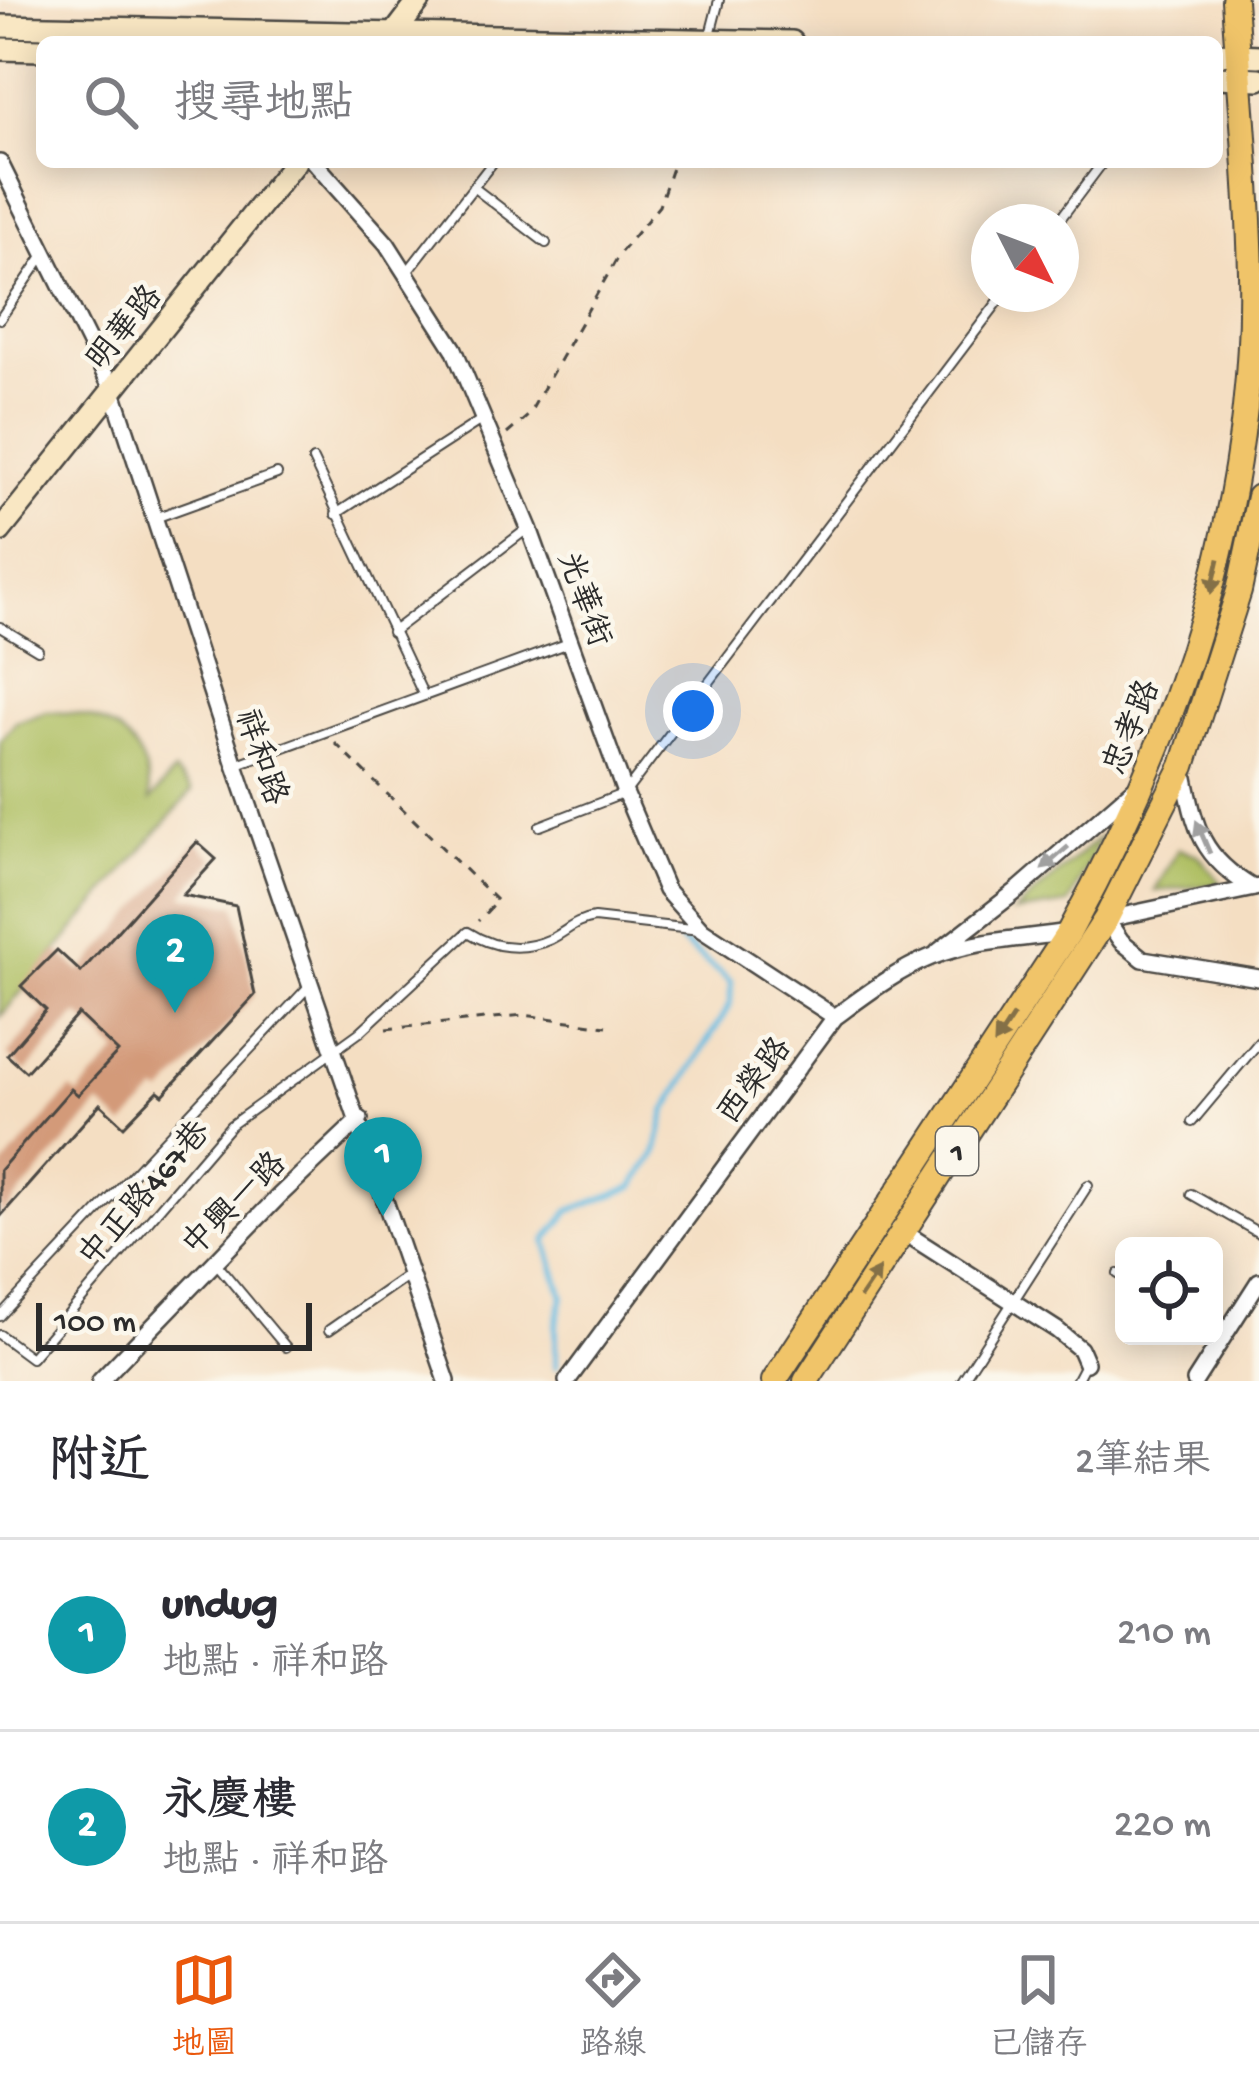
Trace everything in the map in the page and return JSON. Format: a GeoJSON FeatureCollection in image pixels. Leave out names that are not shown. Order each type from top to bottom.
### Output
{"type":"FeatureCollection","features":[{"type":"Feature","properties":{"kind":"main road"},"geometry":{"type":"LineString","coordinates":[[393,36],[420,0]]}},
{"type":"Feature","properties":{"kind":"main road","name":"忠孝路"},"geometry":{"type":"LineString","coordinates":[[774,1381],[1069,932],[1109,859],[1143,781],[1210,599],[1231,508],[1243,424],[1251,276],[1234,0]]}},
{"type":"Feature","properties":{"kind":"main road"},"geometry":{"type":"LineString","coordinates":[[0,26],[326,36]]}},
{"type":"Feature","properties":{"kind":"main road"},"geometry":{"type":"LineString","coordinates":[[0,50],[36,50]]}},
{"type":"Feature","properties":{"kind":"main road","name":"明華路"},"geometry":{"type":"LineString","coordinates":[[0,531],[290,168]]}},
{"type":"Feature","properties":{"kind":"main road","name":"忠孝路"},"geometry":{"type":"LineString","coordinates":[[806,1381],[1106,919],[1183,766],[1239,591],[1259,497]]}},
{"type":"Feature","properties":{"kind":"street","name":"祥和路"},"geometry":{"type":"LineString","coordinates":[[0,163],[113,391],[152,519],[447,1381]]}},
{"type":"Feature","properties":{"kind":"street","name":"光華街"},"geometry":{"type":"LineString","coordinates":[[319,168],[388,244],[454,349],[529,528],[625,793],[666,890],[702,930],[836,1017]]}},
{"type":"Feature","properties":{"kind":"street"},"geometry":{"type":"LineString","coordinates":[[1183,766],[1203,846],[1223,870],[1256,888]]}},
{"type":"Feature","properties":{"kind":"street"},"geometry":{"type":"LineString","coordinates":[[932,957],[1143,781]]}},
{"type":"Feature","properties":{"kind":"street","name":"西榮路"},"geometry":{"type":"LineString","coordinates":[[568,1381],[836,1017],[886,980],[932,957],[1069,932],[1106,919],[1256,888]]}},
{"type":"Feature","properties":{"kind":"street"},"geometry":{"type":"LineString","coordinates":[[1106,919],[1121,941],[1143,959],[1259,979]]}},
{"type":"Feature","properties":{"kind":"street","name":"中興一路"},"geometry":{"type":"LineString","coordinates":[[100,1381],[360,1119]]}},
{"type":"Feature","properties":{"kind":"street"},"geometry":{"type":"LineString","coordinates":[[882,1216],[1069,1339],[1080,1348],[1086,1363]]}},
{"type":"Feature","properties":{"kind":"street"},"geometry":{"type":"LineString","coordinates":[[1223,1327],[1259,1281]]}},
{"type":"Feature","properties":{"kind":"street"},"geometry":{"type":"LineString","coordinates":[[1195,1381],[1213,1345]]}},
{"type":"Feature","properties":{"kind":"lane"},"geometry":{"type":"LineString","coordinates":[[710,36],[719,0]]}},
{"type":"Feature","properties":{"kind":"lane"},"geometry":{"type":"LineString","coordinates":[[407,272],[488,168]]}},
{"type":"Feature","properties":{"kind":"lane"},"geometry":{"type":"LineString","coordinates":[[1072,204],[1098,168]]}},
{"type":"Feature","properties":{"kind":"lane"},"geometry":{"type":"LineString","coordinates":[[473,187],[547,243]]}},
{"type":"Feature","properties":{"kind":"lane"},"geometry":{"type":"LineString","coordinates":[[0,319],[45,254]]}},
{"type":"Feature","properties":{"kind":"lane"},"geometry":{"type":"LineString","coordinates":[[540,826],[625,793],[990,312]]}},
{"type":"Feature","properties":{"kind":"lane"},"geometry":{"type":"LineString","coordinates":[[336,514],[482,419]]}},
{"type":"Feature","properties":{"kind":"lane"},"geometry":{"type":"LineString","coordinates":[[313,460],[423,694]]}},
{"type":"Feature","properties":{"kind":"lane"},"geometry":{"type":"LineString","coordinates":[[152,519],[278,473]]}},
{"type":"Feature","properties":{"kind":"lane"},"geometry":{"type":"LineString","coordinates":[[392,632],[529,528]]}},
{"type":"Feature","properties":{"kind":"lane"},"geometry":{"type":"LineString","coordinates":[[0,627],[38,650]]}},
{"type":"Feature","properties":{"kind":"lane"},"geometry":{"type":"LineString","coordinates":[[235,765],[570,642]]}},
{"type":"Feature","properties":{"kind":"lane"},"geometry":{"type":"LineString","coordinates":[[336,1052],[468,932],[490,946],[528,946],[552,939],[578,920],[594,918],[702,930]]}},
{"type":"Feature","properties":{"kind":"lane"},"geometry":{"type":"LineString","coordinates":[[0,1316],[312,983]]}},
{"type":"Feature","properties":{"kind":"lane"},"geometry":{"type":"LineString","coordinates":[[1192,1122],[1259,1042]]}},
{"type":"Feature","properties":{"kind":"lane","name":"中正路467巷"},"geometry":{"type":"LineString","coordinates":[[0,1335],[31,1358],[231,1125],[336,1052]]}},
{"type":"Feature","properties":{"kind":"lane"},"geometry":{"type":"LineString","coordinates":[[962,1381],[1088,1186]]}},
{"type":"Feature","properties":{"kind":"lane"},"geometry":{"type":"LineString","coordinates":[[1191,1194],[1259,1233]]}},
{"type":"Feature","properties":{"kind":"lane"},"geometry":{"type":"LineString","coordinates":[[215,1262],[286,1347]]}},
{"type":"Feature","properties":{"kind":"lane"},"geometry":{"type":"LineString","coordinates":[[329,1330],[411,1274]]}},
{"type":"Feature","properties":{"kind":"lane"},"geometry":{"type":"LineString","coordinates":[[1076,1381],[1086,1363]]}},
{"type":"Feature","properties":{"kind":"path"},"geometry":{"type":"LineString","coordinates":[[494,447],[527,416],[620,253],[659,206],[672,168]]}},
{"type":"Feature","properties":{"kind":"path"},"geometry":{"type":"LineString","coordinates":[[321,731],[497,901],[468,932]]}},
{"type":"Feature","properties":{"kind":"path"},"geometry":{"type":"LineString","coordinates":[[360,1032],[524,1016],[607,1026]]}},
{"type":"Feature","properties":{"kind":"green space"},"geometry":{"type":"Polygon","coordinates":[[[47,712],[88,717],[120,733],[142,761],[150,801],[174,772],[192,791],[0,1017],[0,741],[16,722],[47,712]]]}},
{"type":"Feature","properties":{"kind":"green space"},"geometry":{"type":"Polygon","coordinates":[[[1101,836],[1069,904],[1014,912],[1101,836]]]}},
{"type":"Feature","properties":{"kind":"green space"},"geometry":{"type":"Polygon","coordinates":[[[1178,849],[1198,855],[1222,884],[1155,891],[1178,849]]]}},
{"type":"Feature","properties":{"kind":"building"},"geometry":{"type":"Polygon","coordinates":[[[197,842],[216,859],[183,895],[236,906],[255,995],[163,1095],[158,1091],[124,1126],[100,1104],[0,1217],[0,1170],[71,1089],[78,1095],[118,1052],[78,1014],[26,1072],[7,1055],[46,1010],[21,986],[57,950],[81,972],[197,842]]]}},
{"type":"Feature","properties":{"kind":"waterway"},"geometry":{"type":"LineString","coordinates":[[556,1366],[556,1326],[563,1297],[546,1241],[569,1211],[633,1187],[656,1154],[666,1111],[730,1004],[731,982],[680,941]]}},
{"type":"Feature","properties":{"kind":"place","name":"永慶樓"},"geometry":{"type":"Point","coordinates":[175,1013]}},
{"type":"Feature","properties":{"kind":"place","name":"undug"},"geometry":{"type":"Point","coordinates":[383,1216]}}]}
